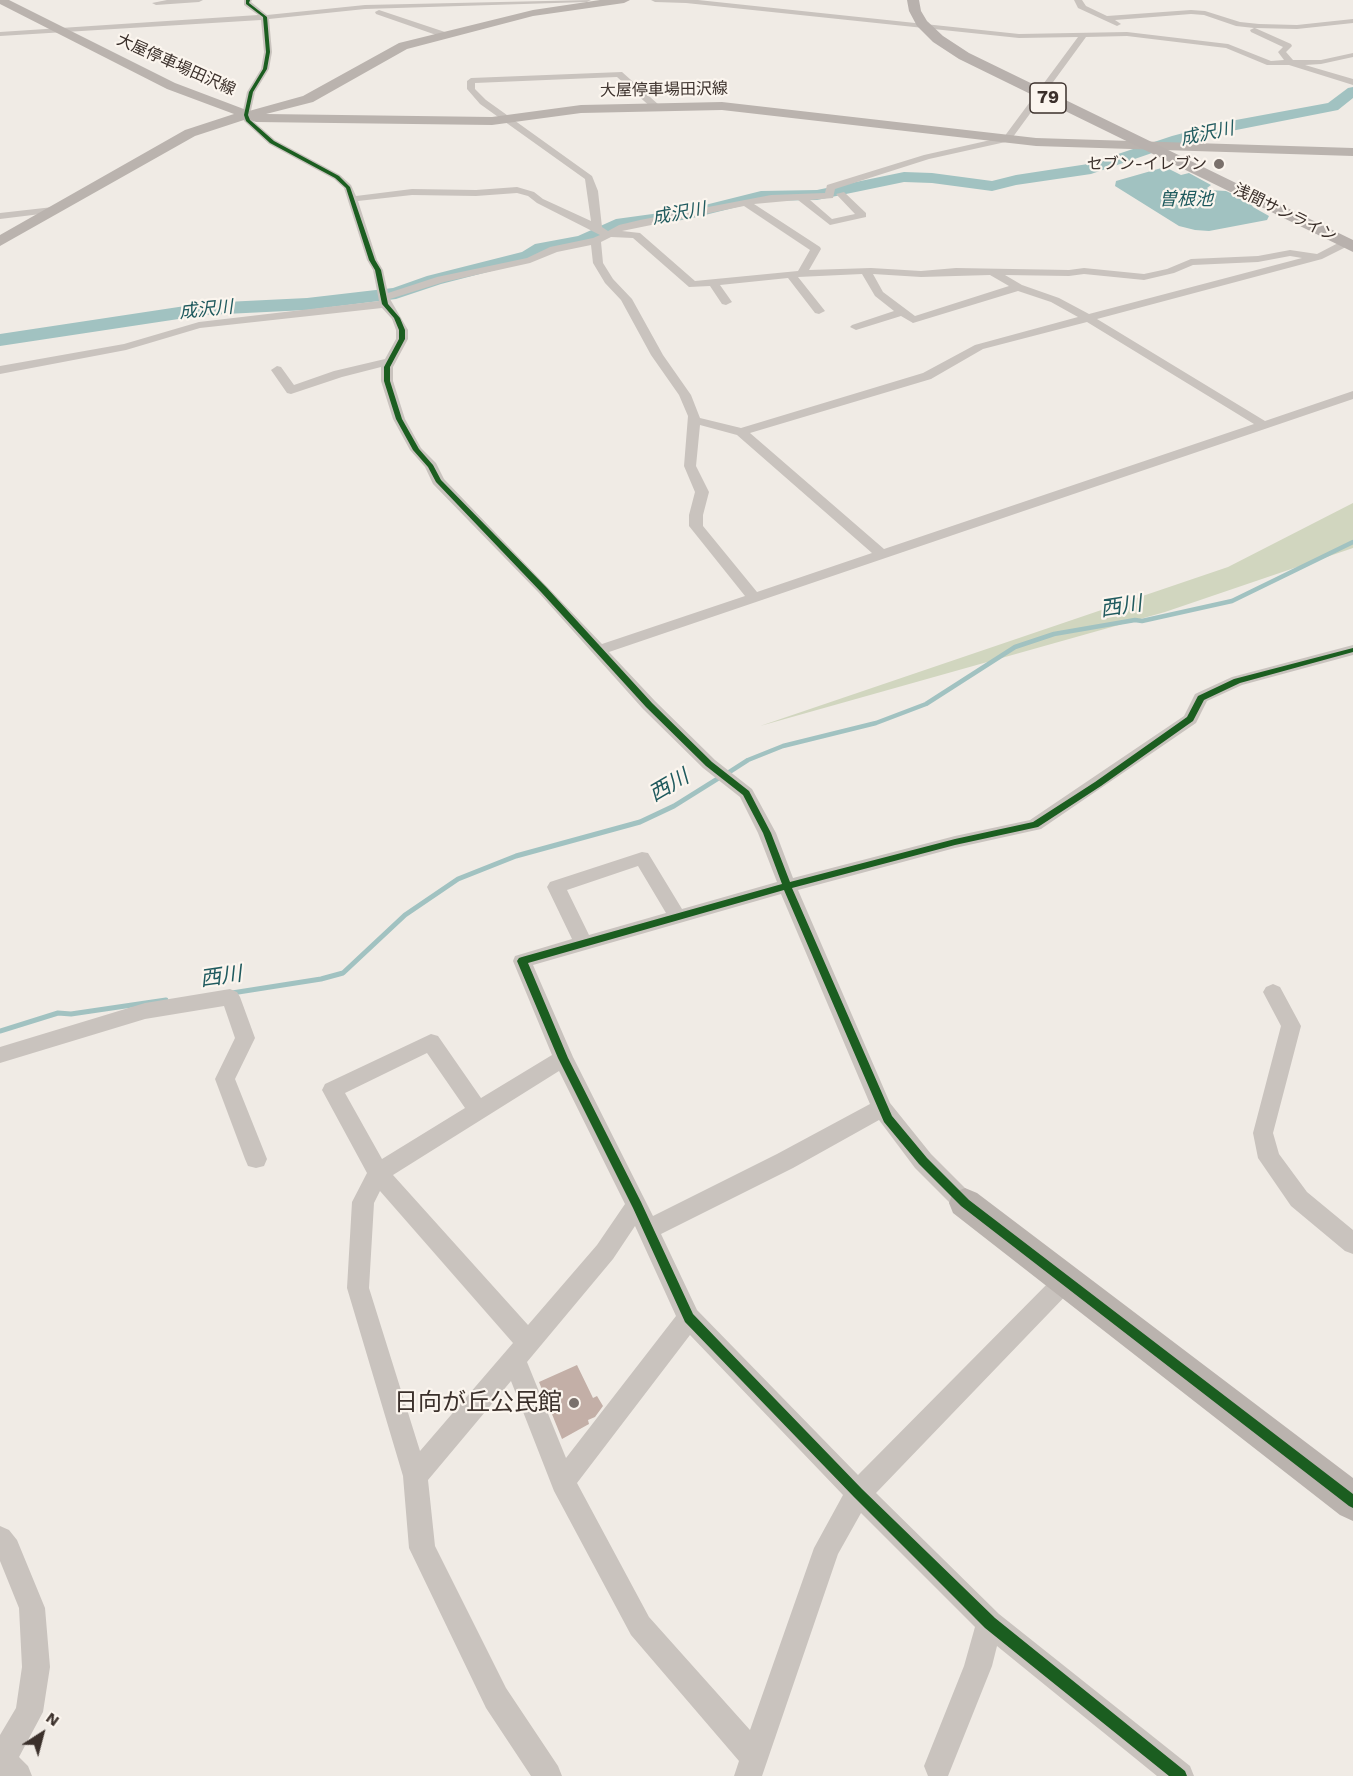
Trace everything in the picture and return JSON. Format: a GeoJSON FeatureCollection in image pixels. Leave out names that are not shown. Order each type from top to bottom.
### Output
{"type":"FeatureCollection","features":[{"type":"Feature","properties":{"kind":"main road","name":"大屋停車場田沢線"},"geometry":{"type":"LineString","coordinates":[[4,0],[60,31],[171,86],[256,118],[505,120],[581,110],[744,107],[1007,139],[1157,148],[1353,152]]}},
{"type":"Feature","properties":{"kind":"main road"},"geometry":{"type":"LineString","coordinates":[[0,241],[190,132],[308,99],[394,49],[533,13],[624,0]]}},
{"type":"Feature","properties":{"kind":"main road","name":"浅間サンライン"},"geometry":{"type":"LineString","coordinates":[[913,0],[916,15],[925,26],[938,39],[964,56],[1157,148],[1349,245]]}},
{"type":"Feature","properties":{"kind":"main road"},"geometry":{"type":"LineString","coordinates":[[965,1203],[1353,1502]]}},
{"type":"Feature","properties":{"kind":"street"},"geometry":{"type":"LineString","coordinates":[[156,3],[199,0]]}},
{"type":"Feature","properties":{"kind":"street"},"geometry":{"type":"LineString","coordinates":[[248,0],[247,3],[265,17],[268,52],[265,69],[250,92],[246,115],[248,121],[272,142],[337,177],[348,188],[372,260],[378,270],[383,296],[402,330],[402,339],[387,367],[387,381],[399,418],[417,450],[431,466],[438,481],[649,705],[709,764],[746,793],[767,833],[787,886],[882,1108],[923,1161],[965,1203]]}},
{"type":"Feature","properties":{"kind":"street"},"geometry":{"type":"LineString","coordinates":[[0,34],[265,17],[360,3],[388,6],[587,0]]}},
{"type":"Feature","properties":{"kind":"street"},"geometry":{"type":"LineString","coordinates":[[655,0],[1018,36],[1127,34],[1228,46],[1270,63],[1321,62],[1353,55]]}},
{"type":"Feature","properties":{"kind":"street"},"geometry":{"type":"LineString","coordinates":[[739,7],[748,0],[789,4]]}},
{"type":"Feature","properties":{"kind":"street"},"geometry":{"type":"LineString","coordinates":[[1078,0],[1082,6],[1109,18],[1127,34]]}},
{"type":"Feature","properties":{"kind":"street"},"geometry":{"type":"LineString","coordinates":[[525,1],[533,13]]}},
{"type":"Feature","properties":{"kind":"street"},"geometry":{"type":"LineString","coordinates":[[360,3],[445,35]]}},
{"type":"Feature","properties":{"kind":"street"},"geometry":{"type":"LineString","coordinates":[[1109,18],[1205,13],[1245,25],[1288,46],[1282,52],[1291,63],[1353,82]]}},
{"type":"Feature","properties":{"kind":"street"},"geometry":{"type":"LineString","coordinates":[[1245,25],[1297,27],[1353,21]]}},
{"type":"Feature","properties":{"kind":"street"},"geometry":{"type":"LineString","coordinates":[[1258,40],[1297,27]]}},
{"type":"Feature","properties":{"kind":"street"},"geometry":{"type":"LineString","coordinates":[[802,198],[830,222],[862,215],[832,193],[830,187],[927,157],[1007,139],[1084,34]]}},
{"type":"Feature","properties":{"kind":"street"},"geometry":{"type":"LineString","coordinates":[[1228,46],[1248,42]]}},
{"type":"Feature","properties":{"kind":"street"},"geometry":{"type":"LineString","coordinates":[[656,107],[619,75],[471,81],[474,95],[505,120],[548,147],[589,178],[594,191],[601,234],[598,263],[609,281],[626,299],[657,355],[685,395],[694,416],[690,466],[702,492],[696,526],[754,597]]}},
{"type":"Feature","properties":{"kind":"street"},"geometry":{"type":"LineString","coordinates":[[0,370],[126,347],[200,325],[383,296],[441,279],[530,260],[554,249],[640,223],[771,198],[802,198],[876,183]]}},
{"type":"Feature","properties":{"kind":"street"},"geometry":{"type":"LineString","coordinates":[[352,199],[412,192],[476,194],[517,190],[531,194],[601,234],[636,235],[693,285],[796,274],[866,271],[921,274],[956,271],[994,273],[1084,271],[1144,277],[1170,271],[1191,262],[1258,259],[1290,253],[1318,257]]}},
{"type":"Feature","properties":{"kind":"street"},"geometry":{"type":"LineString","coordinates":[[746,203],[816,249],[796,274]]}},
{"type":"Feature","properties":{"kind":"street"},"geometry":{"type":"LineString","coordinates":[[0,216],[52,210]]}},
{"type":"Feature","properties":{"kind":"street"},"geometry":{"type":"LineString","coordinates":[[741,432],[927,376],[979,347],[1318,257],[1349,245]]}},
{"type":"Feature","properties":{"kind":"street"},"geometry":{"type":"LineString","coordinates":[[866,271],[879,294],[913,320],[1018,287]]}},
{"type":"Feature","properties":{"kind":"street"},"geometry":{"type":"LineString","coordinates":[[994,273],[1018,287],[1055,300],[1088,318],[1265,426]]}},
{"type":"Feature","properties":{"kind":"street"},"geometry":{"type":"LineString","coordinates":[[796,274],[819,311]]}},
{"type":"Feature","properties":{"kind":"street"},"geometry":{"type":"LineString","coordinates":[[714,284],[726,302]]}},
{"type":"Feature","properties":{"kind":"street"},"geometry":{"type":"LineString","coordinates":[[856,327],[902,312]]}},
{"type":"Feature","properties":{"kind":"street"},"geometry":{"type":"LineString","coordinates":[[277,370],[291,390],[338,374],[389,362]]}},
{"type":"Feature","properties":{"kind":"street"},"geometry":{"type":"LineString","coordinates":[[599,650],[1353,395]]}},
{"type":"Feature","properties":{"kind":"street"},"geometry":{"type":"LineString","coordinates":[[694,420],[741,432],[881,554]]}},
{"type":"Feature","properties":{"kind":"street"},"geometry":{"type":"LineString","coordinates":[[1180,1776],[990,1623],[858,1493],[689,1318],[646,1230],[637,1205],[563,1058],[522,961],[787,886],[955,842],[1035,825],[1190,719],[1201,698],[1237,681],[1353,650]]}},
{"type":"Feature","properties":{"kind":"street"},"geometry":{"type":"LineString","coordinates":[[584,944],[556,887],[642,858],[678,917]]}},
{"type":"Feature","properties":{"kind":"street"},"geometry":{"type":"LineString","coordinates":[[1273,992],[1291,1026],[1263,1132],[1269,1158],[1299,1199],[1353,1244]]}},
{"type":"Feature","properties":{"kind":"street"},"geometry":{"type":"LineString","coordinates":[[0,1055],[145,1011],[230,997],[245,1038],[225,1079],[256,1159]]}},
{"type":"Feature","properties":{"kind":"street"},"geometry":{"type":"LineString","coordinates":[[478,1111],[432,1042],[332,1090],[378,1173],[521,1351],[563,1482],[640,1626],[750,1766]]}},
{"type":"Feature","properties":{"kind":"street"},"geometry":{"type":"LineString","coordinates":[[549,1776],[496,1698],[422,1548],[416,1476],[358,1288],[363,1202],[378,1173],[563,1058]]}},
{"type":"Feature","properties":{"kind":"street"},"geometry":{"type":"LineString","coordinates":[[646,1230],[785,1161],[882,1108]]}},
{"type":"Feature","properties":{"kind":"street"},"geometry":{"type":"LineString","coordinates":[[416,1476],[604,1252],[637,1205]]}},
{"type":"Feature","properties":{"kind":"street"},"geometry":{"type":"LineString","coordinates":[[750,1766],[827,1548],[858,1493],[1066,1280]]}},
{"type":"Feature","properties":{"kind":"street"},"geometry":{"type":"LineString","coordinates":[[563,1482],[689,1318]]}},
{"type":"Feature","properties":{"kind":"street"},"geometry":{"type":"LineString","coordinates":[[0,1539],[8,1549],[32,1608],[36,1667],[29,1712],[4,1755],[8,1768],[18,1776]]}},
{"type":"Feature","properties":{"kind":"street"},"geometry":{"type":"LineString","coordinates":[[938,1766],[978,1666],[990,1623]]}},
{"type":"Feature","properties":{"kind":"green space"},"geometry":{"type":"Polygon","coordinates":[[[1353,503],[1353,548],[1165,612],[760,726],[1228,567],[1353,503]]]}},
{"type":"Feature","properties":{"kind":"water","name":"曽根池"},"geometry":{"type":"Polygon","coordinates":[[[1165,167],[1181,175],[1189,173],[1211,185],[1207,188],[1209,190],[1226,191],[1250,202],[1253,207],[1269,216],[1267,220],[1209,231],[1195,230],[1179,226],[1115,186],[1116,181],[1165,167]]]}},
{"type":"Feature","properties":{"kind":"building","name":"日向が丘公民館"},"geometry":{"type":"Polygon","coordinates":[[[577,1365],[593,1398],[597,1396],[603,1406],[595,1417],[588,1420],[589,1424],[562,1439],[539,1382],[577,1365]]]}},
{"type":"Feature","properties":{"kind":"waterway","name":"成沢川"},"geometry":{"type":"LineString","coordinates":[[0,340],[205,309],[307,304],[396,293],[434,280],[528,256],[541,248],[583,240],[622,223],[689,214],[761,196],[817,195],[904,177],[932,178],[992,186],[1016,180],[1091,169],[1178,139],[1225,127],[1333,107],[1353,91]]}},
{"type":"Feature","properties":{"kind":"waterway","name":"西川"},"geometry":{"type":"LineString","coordinates":[[720,778],[748,760],[783,746],[876,723],[926,704],[1015,647],[1054,634],[1135,620],[1142,621],[1232,601],[1353,542]]}},
{"type":"Feature","properties":{"kind":"waterway","name":"西川"},"geometry":{"type":"LineString","coordinates":[[232,993],[321,979],[343,973],[405,915],[458,879],[516,856],[640,822],[674,806],[722,776]]}},
{"type":"Feature","properties":{"kind":"waterway","name":"西川"},"geometry":{"type":"LineString","coordinates":[[0,1031],[58,1013],[71,1014],[166,1000]]}},
{"type":"Feature","properties":{"kind":"cycle path"},"geometry":{"type":"LineString","coordinates":[[248,0],[247,3],[265,17],[268,52],[265,69],[251,92],[246,115],[248,121],[272,142],[337,177],[348,187],[372,260],[378,270],[385,304],[397,318],[402,330],[402,339],[387,367],[387,381],[399,419],[416,450],[431,466],[438,481],[544,590],[649,705],[709,764],[746,793],[767,833],[787,886],[888,1119],[923,1161],[965,1203],[1353,1502]]}},
{"type":"Feature","properties":{"kind":"cycle path"},"geometry":{"type":"LineString","coordinates":[[1180,1776],[990,1623],[858,1493],[689,1318],[637,1205],[563,1058],[522,961],[787,886],[955,842],[1035,825],[1190,719],[1201,698],[1237,681],[1353,650]]}},
{"type":"Feature","properties":{"kind":"place","name":"セブン-イレブン"},"geometry":{"type":"Point","coordinates":[1219,164]}},
{"type":"Feature","properties":{"kind":"place","name":"日向が丘公民館"},"geometry":{"type":"Point","coordinates":[574,1403]}}]}
